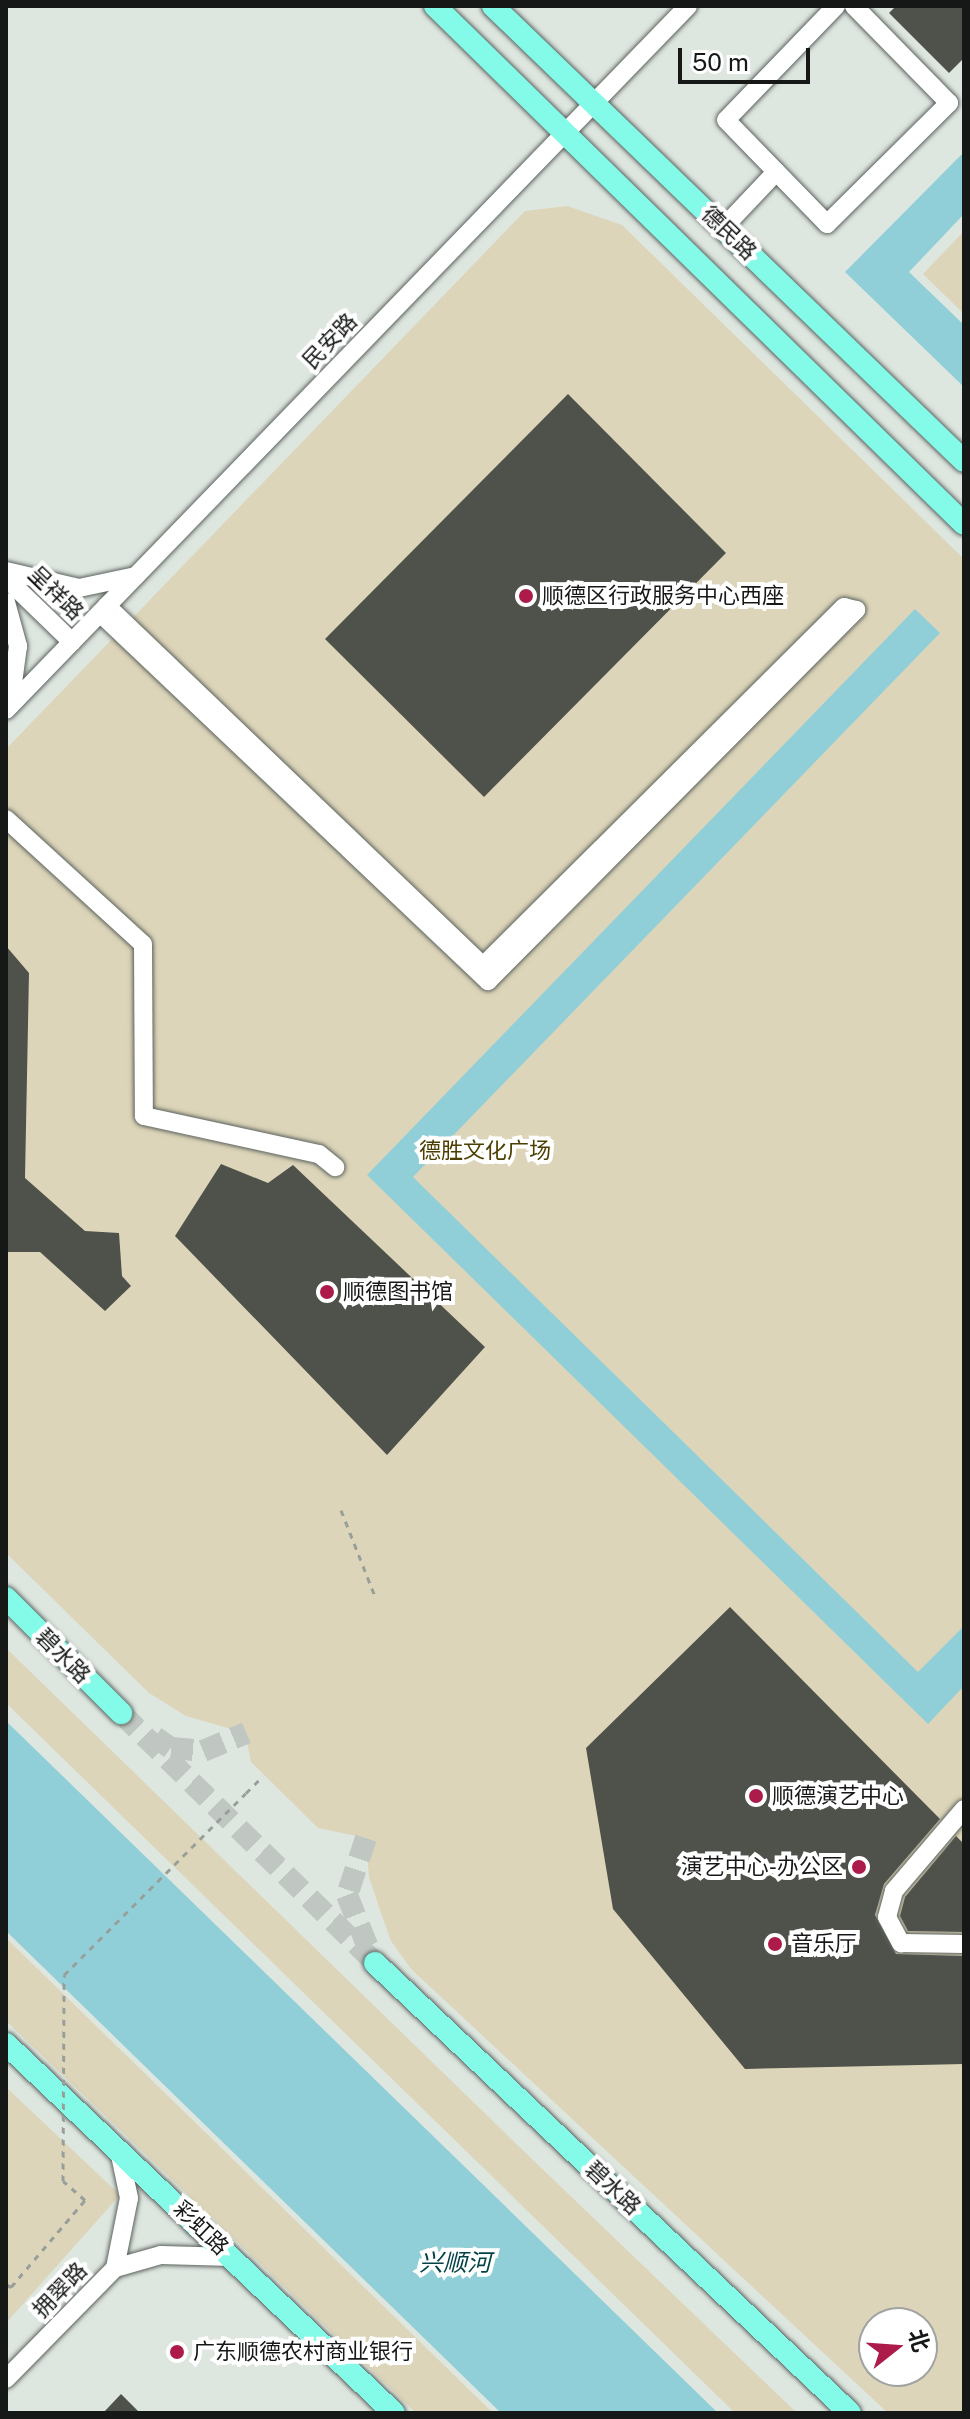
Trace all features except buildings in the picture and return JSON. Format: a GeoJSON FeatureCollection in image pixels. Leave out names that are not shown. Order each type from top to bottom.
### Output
{"type":"FeatureCollection","features":[{"type":"Feature","properties":{"kind":"main road"},"geometry":{"type":"LineString","coordinates":[[435,6],[964,524]]}},
{"type":"Feature","properties":{"kind":"main road","name":"德民路"},"geometry":{"type":"LineString","coordinates":[[493,6],[964,461]]}},
{"type":"Feature","properties":{"kind":"main road","name":"碧水路"},"geometry":{"type":"LineString","coordinates":[[6,1598],[121,1713]]}},
{"type":"Feature","properties":{"kind":"main road","name":"碧水路"},"geometry":{"type":"LineString","coordinates":[[375,1963],[850,2413]]}},
{"type":"Feature","properties":{"kind":"main road","name":"彩虹路"},"geometry":{"type":"LineString","coordinates":[[6,2044],[394,2413]]}},
{"type":"Feature","properties":{"kind":"street","name":"民安路"},"geometry":{"type":"LineString","coordinates":[[8,708],[688,6]]}},
{"type":"Feature","properties":{"kind":"street"},"geometry":{"type":"LineString","coordinates":[[836,6],[726,120],[827,224],[949,103],[854,6]]}},
{"type":"Feature","properties":{"kind":"street"},"geometry":{"type":"LineString","coordinates":[[724,227],[776,172]]}},
{"type":"Feature","properties":{"kind":"street"},"geometry":{"type":"LineString","coordinates":[[6,571],[79,588],[136,576]]}},
{"type":"Feature","properties":{"kind":"street","name":"呈祥路"},"geometry":{"type":"LineString","coordinates":[[6,578],[72,642]]}},
{"type":"Feature","properties":{"kind":"street"},"geometry":{"type":"LineString","coordinates":[[6,602],[18,646],[8,708]]}},
{"type":"Feature","properties":{"kind":"street"},"geometry":{"type":"LineString","coordinates":[[844,607],[856,610],[488,981],[103,610],[483,966],[844,607]]}},
{"type":"Feature","properties":{"kind":"street"},"geometry":{"type":"LineString","coordinates":[[6,819],[143,944],[144,1116],[319,1154],[335,1167]]}},
{"type":"Feature","properties":{"kind":"street"},"geometry":{"type":"LineString","coordinates":[[964,1809],[894,1891],[887,1917],[901,1943],[964,1944]]}},
{"type":"Feature","properties":{"kind":"street","name":"拥翠路"},"geometry":{"type":"LineString","coordinates":[[6,2379],[115,2268],[129,2198],[119,2150]]}},
{"type":"Feature","properties":{"kind":"street","name":"拥翠路"},"geometry":{"type":"LineString","coordinates":[[115,2268],[184,2253],[232,2257]]}},
{"type":"Feature","properties":{"kind":"path"},"geometry":{"type":"LineString","coordinates":[[341,1510],[376,1599]]}},
{"type":"Feature","properties":{"kind":"path"},"geometry":{"type":"LineString","coordinates":[[8,2285],[85,2200],[63,2181],[64,1975],[263,1776]]}},
{"type":"Feature","properties":{"kind":"green space","name":"德胜文化广场"},"geometry":{"type":"Polygon","coordinates":[[[567,206],[622,225],[964,559],[964,2413],[888,2413],[860,2387],[938,2387],[938,2307],[858,2307],[858,2385],[411,1969],[391,1941],[379,1907],[369,1877],[366,1838],[318,1828],[251,1762],[245,1733],[186,1716],[149,1693],[6,1553],[6,749],[525,211],[567,206]]]}},
{"type":"Feature","properties":{"kind":"green space"},"geometry":{"type":"Polygon","coordinates":[[[964,231],[964,314],[923,274],[964,231]]]}},
{"type":"Feature","properties":{"kind":"green space"},"geometry":{"type":"Polygon","coordinates":[[[6,1648],[797,2413],[735,2413],[6,1703],[6,1648]]]}},
{"type":"Feature","properties":{"kind":"green space"},"geometry":{"type":"Polygon","coordinates":[[[6,1938],[493,2413],[416,2413],[6,2021],[6,1938]]]}},
{"type":"Feature","properties":{"kind":"green space"},"geometry":{"type":"Polygon","coordinates":[[[6,2087],[120,2195],[6,2323],[6,2087]]]}},
{"type":"Feature","properties":{"kind":"water"},"geometry":{"type":"Polygon","coordinates":[[[964,152],[964,214],[909,272],[964,325],[964,387],[845,272],[964,152]]]}},
{"type":"Feature","properties":{"kind":"water"},"geometry":{"type":"Polygon","coordinates":[[[915,609],[940,633],[413,1177],[918,1672],[964,1626],[964,1686],[928,1724],[367,1175],[915,609]]]}},
{"type":"Feature","properties":{"kind":"water","name":"兴顺河"},"geometry":{"type":"Polygon","coordinates":[[[6,1721],[718,2413],[501,2413],[6,1931],[6,1721]]]}},
{"type":"Feature","properties":{"kind":"tunnel"},"geometry":{"type":"LineString","coordinates":[[121,1713],[375,1963]]}},
{"type":"Feature","properties":{"kind":"tunnel"},"geometry":{"type":"LineString","coordinates":[[155,1737],[171,1748],[203,1751],[246,1733]]}},
{"type":"Feature","properties":{"kind":"tunnel"},"geometry":{"type":"LineString","coordinates":[[366,1838],[347,1895],[371,1955]]}},
{"type":"Feature","properties":{"kind":"place","name":"顺德区行政服务中心西座"},"geometry":{"type":"Point","coordinates":[526,596]}},
{"type":"Feature","properties":{"kind":"place","name":"顺德图书馆"},"geometry":{"type":"Point","coordinates":[327,1292]}},
{"type":"Feature","properties":{"kind":"place","name":"顺德演艺中心"},"geometry":{"type":"Point","coordinates":[756,1796]}},
{"type":"Feature","properties":{"kind":"place","name":"演艺中心-办公区"},"geometry":{"type":"Point","coordinates":[859,1867]}},
{"type":"Feature","properties":{"kind":"place","name":"音乐厅"},"geometry":{"type":"Point","coordinates":[775,1944]}},
{"type":"Feature","properties":{"kind":"place","name":"广东顺德农村商业银行"},"geometry":{"type":"Point","coordinates":[177,2352]}}]}
